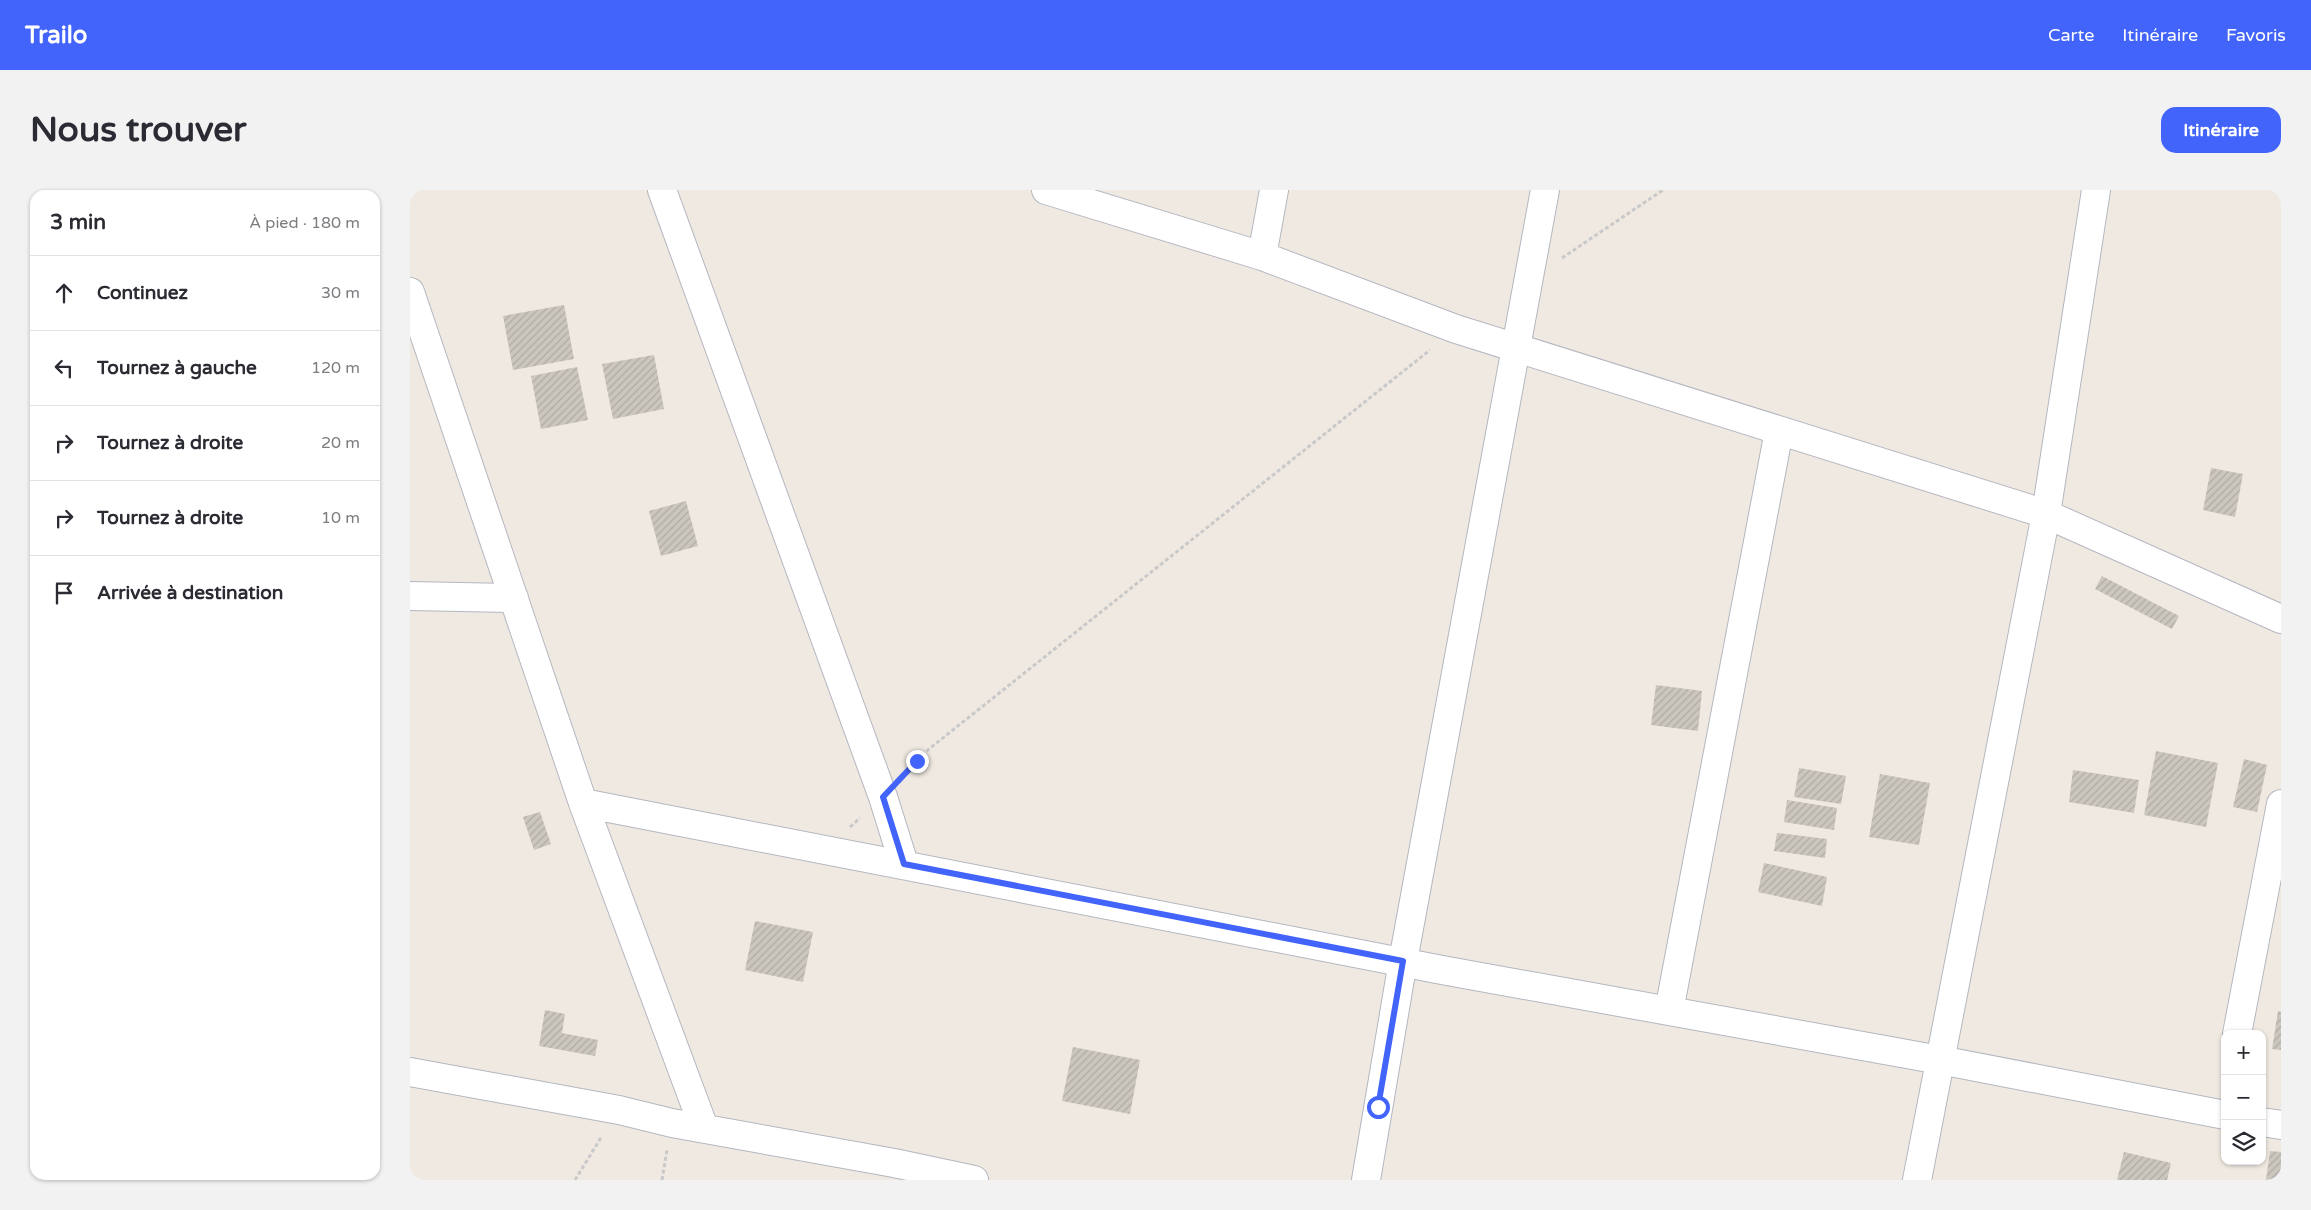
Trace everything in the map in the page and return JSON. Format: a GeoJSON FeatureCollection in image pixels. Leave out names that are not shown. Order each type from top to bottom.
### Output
{"type":"FeatureCollection","features":[{"type":"Feature","properties":{"kind":"street"},"geometry":{"type":"LineString","coordinates":[[662,190],[883,797],[904,864]]}},
{"type":"Feature","properties":{"kind":"street"},"geometry":{"type":"LineString","coordinates":[[1046,190],[1262,256],[1456,329],[2046,514],[2281,619]]}},
{"type":"Feature","properties":{"kind":"street"},"geometry":{"type":"LineString","coordinates":[[1262,256],[1274,190]]}},
{"type":"Feature","properties":{"kind":"street"},"geometry":{"type":"LineString","coordinates":[[1366,1180],[1403,961],[1544,190]]}},
{"type":"Feature","properties":{"kind":"street"},"geometry":{"type":"LineString","coordinates":[[1917,1180],[2046,514],[2096,190]]}},
{"type":"Feature","properties":{"kind":"street"},"geometry":{"type":"LineString","coordinates":[[410,292],[583,803],[704,1128]]}},
{"type":"Feature","properties":{"kind":"street"},"geometry":{"type":"LineString","coordinates":[[1669,1011],[1779,431]]}},
{"type":"Feature","properties":{"kind":"street"},"geometry":{"type":"LineString","coordinates":[[410,596],[514,598]]}},
{"type":"Feature","properties":{"kind":"street"},"geometry":{"type":"LineString","coordinates":[[583,803],[811,845],[1669,1011],[1940,1060],[2221,1108]]}},
{"type":"Feature","properties":{"kind":"street"},"geometry":{"type":"LineString","coordinates":[[2237,1030],[2281,804]]}},
{"type":"Feature","properties":{"kind":"street"},"geometry":{"type":"LineString","coordinates":[[410,1072],[619,1110],[974,1180]]}},
{"type":"Feature","properties":{"kind":"street"},"geometry":{"type":"LineString","coordinates":[[2266,1123],[2281,1126]]}},
{"type":"Feature","properties":{"kind":"path"},"geometry":{"type":"LineString","coordinates":[[1528,282],[1663,190]]}},
{"type":"Feature","properties":{"kind":"path"},"geometry":{"type":"LineString","coordinates":[[811,845],[850,826],[883,797],[929,749],[1456,329]]}},
{"type":"Feature","properties":{"kind":"path"},"geometry":{"type":"LineString","coordinates":[[575,1180],[619,1110]]}},
{"type":"Feature","properties":{"kind":"building"},"geometry":{"type":"Polygon","coordinates":[[[564,305],[574,359],[513,370],[503,316],[564,305]]]}},
{"type":"Feature","properties":{"kind":"building"},"geometry":{"type":"Polygon","coordinates":[[[654,355],[664,409],[613,419],[602,364],[654,355]]]}},
{"type":"Feature","properties":{"kind":"building"},"geometry":{"type":"Polygon","coordinates":[[[577,367],[588,420],[541,429],[531,376],[577,367]]]}},
{"type":"Feature","properties":{"kind":"building"},"geometry":{"type":"Polygon","coordinates":[[[2211,468],[2243,474],[2235,517],[2203,510],[2211,468]]]}},
{"type":"Feature","properties":{"kind":"building"},"geometry":{"type":"Polygon","coordinates":[[[686,501],[698,546],[661,556],[649,511],[686,501]]]}},
{"type":"Feature","properties":{"kind":"building"},"geometry":{"type":"Polygon","coordinates":[[[2102,576],[2179,616],[2172,629],[2095,589],[2102,576]]]}},
{"type":"Feature","properties":{"kind":"building"},"geometry":{"type":"Polygon","coordinates":[[[1656,685],[1702,691],[1698,731],[1651,725],[1656,685]]]}},
{"type":"Feature","properties":{"kind":"building"},"geometry":{"type":"Polygon","coordinates":[[[2156,751],[2218,763],[2206,827],[2144,815],[2156,751]]]}},
{"type":"Feature","properties":{"kind":"building"},"geometry":{"type":"Polygon","coordinates":[[[2244,759],[2267,765],[2257,812],[2233,807],[2244,759]]]}},
{"type":"Feature","properties":{"kind":"building"},"geometry":{"type":"Polygon","coordinates":[[[1799,768],[1846,776],[1841,804],[1794,797],[1799,768]]]}},
{"type":"Feature","properties":{"kind":"building"},"geometry":{"type":"Polygon","coordinates":[[[2073,770],[2139,780],[2134,813],[2069,802],[2073,770]]]}},
{"type":"Feature","properties":{"kind":"building"},"geometry":{"type":"Polygon","coordinates":[[[1880,774],[1930,783],[1919,845],[1869,837],[1880,774]]]}},
{"type":"Feature","properties":{"kind":"building"},"geometry":{"type":"Polygon","coordinates":[[[1787,800],[1837,808],[1834,830],[1784,822],[1787,800]]]}},
{"type":"Feature","properties":{"kind":"building"},"geometry":{"type":"Polygon","coordinates":[[[540,812],[551,844],[534,850],[523,817],[540,812]]]}},
{"type":"Feature","properties":{"kind":"building"},"geometry":{"type":"Polygon","coordinates":[[[1777,833],[1827,839],[1825,858],[1774,851],[1777,833]]]}},
{"type":"Feature","properties":{"kind":"building"},"geometry":{"type":"Polygon","coordinates":[[[1764,863],[1827,877],[1822,906],[1758,892],[1764,863]]]}},
{"type":"Feature","properties":{"kind":"building"},"geometry":{"type":"Polygon","coordinates":[[[755,921],[813,932],[803,982],[745,970],[755,921]]]}},
{"type":"Feature","properties":{"kind":"building"},"geometry":{"type":"Polygon","coordinates":[[[545,1010],[565,1014],[562,1033],[598,1040],[595,1056],[539,1046],[545,1010]]]}},
{"type":"Feature","properties":{"kind":"building"},"geometry":{"type":"Polygon","coordinates":[[[2278,1011],[2281,1012],[2281,1050],[2272,1049],[2278,1011]]]}},
{"type":"Feature","properties":{"kind":"building"},"geometry":{"type":"Polygon","coordinates":[[[1073,1047],[1140,1060],[1130,1114],[1062,1101],[1073,1047]]]}},
{"type":"Feature","properties":{"kind":"building"},"geometry":{"type":"Polygon","coordinates":[[[2270,1151],[2281,1152],[2281,1180],[2266,1180],[2270,1151]]]}},
{"type":"Feature","properties":{"kind":"building"},"geometry":{"type":"Polygon","coordinates":[[[2124,1152],[2171,1163],[2167,1180],[2117,1180],[2124,1152]]]}},
{"type":"Feature","properties":{"kind":"route"},"geometry":{"type":"LineString","coordinates":[[917,761],[883,797],[904,864],[1403,961],[1378,1107]]}}]}
